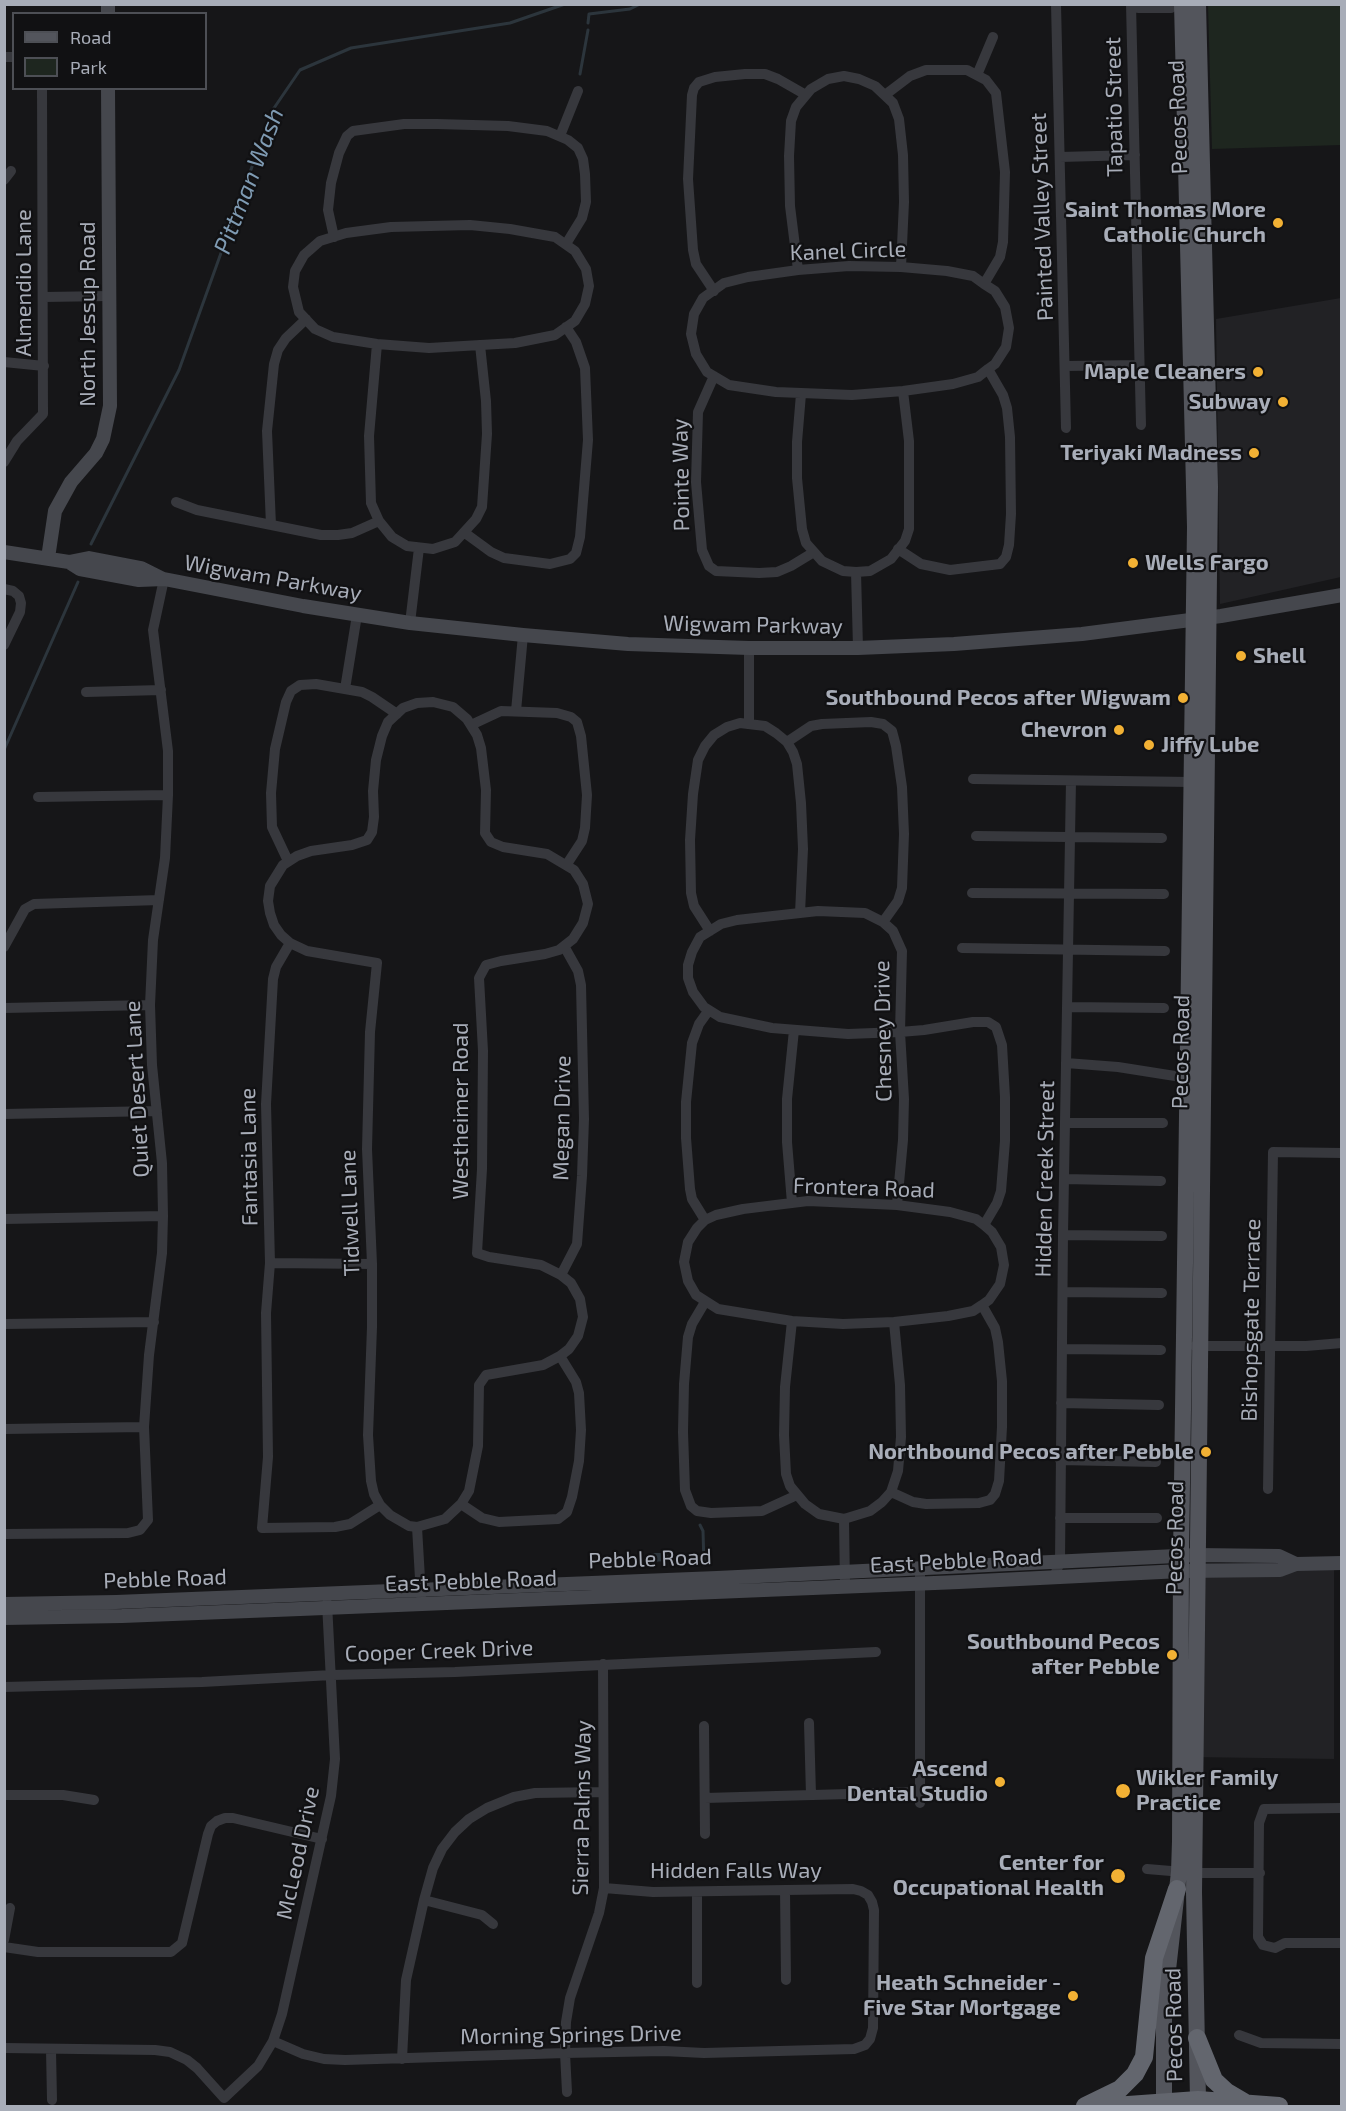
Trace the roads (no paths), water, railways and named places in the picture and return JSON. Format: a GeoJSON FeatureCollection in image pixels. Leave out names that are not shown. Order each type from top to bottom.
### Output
{"type":"FeatureCollection","features":[{"type":"Feature","properties":{"kind":"highway"},"geometry":{"type":"LineString","coordinates":[[1085,2106],[1119,2089],[1135,2074],[1144,2057],[1154,1958],[1184,1878]]}},
{"type":"Feature","properties":{"kind":"highway"},"geometry":{"type":"LineString","coordinates":[[1197,2038],[1215,2080],[1227,2092],[1246,2103]]}},
{"type":"Feature","properties":{"kind":"highway"},"geometry":{"type":"LineString","coordinates":[[1114,2106],[1197,2103],[1279,2106]]}},
{"type":"Feature","properties":{"kind":"main road","name":"Pecos Road"},"geometry":{"type":"LineString","coordinates":[[1182,4],[1197,299]]}},
{"type":"Feature","properties":{"kind":"main road","name":"Pecos Road"},"geometry":{"type":"LineString","coordinates":[[1197,2103],[1197,2038],[1184,1878],[1201,619],[1194,477],[1198,4]]}},
{"type":"Feature","properties":{"kind":"main road","name":"North Jessup Road"},"geometry":{"type":"LineString","coordinates":[[48,558],[55,511],[71,482],[96,453],[103,440],[110,406],[108,90]]}},
{"type":"Feature","properties":{"kind":"main road","name":"Wigwam Parkway"},"geometry":{"type":"LineString","coordinates":[[4,552],[69,562],[89,558],[116,562],[141,568],[164,579],[410,623],[628,644],[749,648],[858,648],[954,644],[1082,634],[1201,619],[1341,595]]}},
{"type":"Feature","properties":{"kind":"main road","name":"Pecos Road"},"geometry":{"type":"LineString","coordinates":[[1198,818],[1191,782],[1201,619]]}},
{"type":"Feature","properties":{"kind":"main road","name":"Pebble Road"},"geometry":{"type":"LineString","coordinates":[[4,1604],[421,1590],[844,1580],[920,1569],[1060,1562],[1188,1565],[1279,1556],[1296,1564],[1341,1563]]}},
{"type":"Feature","properties":{"kind":"main road","name":"East Pebble Road"},"geometry":{"type":"LineString","coordinates":[[4,1618],[122,1616],[422,1604],[844,1580],[920,1584],[1054,1577],[1188,1565]]}},
{"type":"Feature","properties":{"kind":"main road"},"geometry":{"type":"LineString","coordinates":[[1164,2105],[1164,2005],[1184,1878]]}},
{"type":"Feature","properties":{"kind":"street","name":"Painted Valley Street"},"geometry":{"type":"LineString","coordinates":[[1056,4],[1066,428]]}},
{"type":"Feature","properties":{"kind":"street"},"geometry":{"type":"LineString","coordinates":[[1132,4],[1138,8],[1171,8],[1176,4]]}},
{"type":"Feature","properties":{"kind":"street","name":"Tapatio Street"},"geometry":{"type":"LineString","coordinates":[[1132,4],[1141,424]]}},
{"type":"Feature","properties":{"kind":"street"},"geometry":{"type":"LineString","coordinates":[[977,75],[993,37]]}},
{"type":"Feature","properties":{"kind":"street"},"geometry":{"type":"LineString","coordinates":[[806,95],[765,74],[745,74],[715,77],[699,82],[692,95],[688,179],[693,250],[696,264],[714,291],[703,298],[694,314],[691,334],[696,354],[707,372],[729,385],[801,394],[852,395],[903,391],[953,384],[978,377],[995,364],[1006,347],[1010,328],[1005,307],[995,291],[984,284],[1000,258],[1003,242],[1005,172],[996,93],[986,80],[967,70],[926,70],[910,76],[885,95]]}},
{"type":"Feature","properties":{"kind":"street"},"geometry":{"type":"LineString","coordinates":[[798,270],[790,206],[791,121],[796,107],[811,89],[828,79],[844,76],[859,78],[875,86],[893,103],[899,119],[903,155],[904,202],[901,267]]}},
{"type":"Feature","properties":{"kind":"street","name":"Almendio Lane"},"geometry":{"type":"LineString","coordinates":[[4,462],[17,441],[43,414],[42,90]]}},
{"type":"Feature","properties":{"kind":"street"},"geometry":{"type":"LineString","coordinates":[[560,136],[578,91]]}},
{"type":"Feature","properties":{"kind":"street"},"geometry":{"type":"LineString","coordinates":[[334,237],[328,210],[332,183],[339,153],[347,136],[353,131],[404,124],[508,126],[547,131],[568,140],[578,148],[583,159],[586,202],[582,218],[566,244]]}},
{"type":"Feature","properties":{"kind":"street"},"geometry":{"type":"LineString","coordinates":[[1060,157],[1135,155]]}},
{"type":"Feature","properties":{"kind":"street"},"geometry":{"type":"LineString","coordinates":[[470,225],[555,237],[575,251],[586,269],[589,286],[585,304],[575,321],[555,335],[515,343],[429,348],[377,344],[333,337],[315,329],[299,312],[293,287],[295,271],[304,255],[320,241],[334,237],[346,233],[391,227],[470,225]]}},
{"type":"Feature","properties":{"kind":"street","name":"Kanel Circle"},"geometry":{"type":"LineString","coordinates":[[714,291],[724,284],[740,279],[798,270],[849,266],[947,271],[973,276],[984,284]]}},
{"type":"Feature","properties":{"kind":"street"},"geometry":{"type":"LineString","coordinates":[[44,297],[110,297]]}},
{"type":"Feature","properties":{"kind":"street"},"geometry":{"type":"LineString","coordinates":[[271,525],[267,431],[274,364],[278,350],[286,338],[306,319]]}},
{"type":"Feature","properties":{"kind":"street"},"geometry":{"type":"LineString","coordinates":[[465,533],[491,552],[504,558],[550,564],[570,558],[576,553],[580,537],[588,440],[585,368],[576,342],[566,327]]}},
{"type":"Feature","properties":{"kind":"street"},"geometry":{"type":"LineString","coordinates":[[377,344],[369,435],[372,502],[379,521],[392,537],[407,546],[433,549],[455,543],[476,519],[482,507],[487,434],[480,345]]}},
{"type":"Feature","properties":{"kind":"street"},"geometry":{"type":"LineString","coordinates":[[4,362],[44,366]]}},
{"type":"Feature","properties":{"kind":"street"},"geometry":{"type":"LineString","coordinates":[[1066,366],[1139,365]]}},
{"type":"Feature","properties":{"kind":"street"},"geometry":{"type":"LineString","coordinates":[[898,549],[921,564],[950,570],[1000,564],[1006,557],[1011,514],[1010,436],[1003,395],[988,369]]}},
{"type":"Feature","properties":{"kind":"street","name":"Pointe Way"},"geometry":{"type":"LineString","coordinates":[[714,376],[698,412],[696,482],[702,550],[709,566],[716,571],[777,572],[814,552]]}},
{"type":"Feature","properties":{"kind":"street"},"geometry":{"type":"LineString","coordinates":[[801,394],[797,478],[802,529],[806,543],[822,561],[843,571],[856,572],[870,571],[891,559],[905,541],[909,529],[909,441],[903,391]]}},
{"type":"Feature","properties":{"kind":"street"},"geometry":{"type":"LineString","coordinates":[[176,502],[197,510],[321,535],[338,536],[352,533],[379,521]]}},
{"type":"Feature","properties":{"kind":"street"},"geometry":{"type":"LineString","coordinates":[[410,623],[419,548]]}},
{"type":"Feature","properties":{"kind":"street"},"geometry":{"type":"LineString","coordinates":[[856,572],[858,648]]}},
{"type":"Feature","properties":{"kind":"street","name":"Quiet Desert Lane"},"geometry":{"type":"LineString","coordinates":[[4,1534],[128,1533],[140,1530],[148,1520],[144,1427],[149,1355],[162,1253],[163,1216],[162,1163],[152,1065],[150,1005],[153,940],[165,858],[168,795],[168,751],[153,630],[164,579]]}},
{"type":"Feature","properties":{"kind":"street"},"geometry":{"type":"LineString","coordinates":[[4,590],[13,591],[19,596],[20,612],[4,645]]}},
{"type":"Feature","properties":{"kind":"street"},"geometry":{"type":"LineString","coordinates":[[345,689],[357,615]]}},
{"type":"Feature","properties":{"kind":"street"},"geometry":{"type":"LineString","coordinates":[[516,711],[523,635]]}},
{"type":"Feature","properties":{"kind":"street"},"geometry":{"type":"LineString","coordinates":[[748,724],[749,648]]}},
{"type":"Feature","properties":{"kind":"street"},"geometry":{"type":"LineString","coordinates":[[288,861],[272,827],[271,793],[275,750],[286,702],[291,691],[300,685],[316,684],[362,692],[397,714]]}},
{"type":"Feature","properties":{"kind":"street"},"geometry":{"type":"LineString","coordinates":[[86,692],[161,690]]}},
{"type":"Feature","properties":{"kind":"street"},"geometry":{"type":"LineString","coordinates":[[291,943],[274,925],[268,901],[270,886],[283,865],[297,855],[367,840],[372,832],[374,818],[373,791],[376,760],[388,722],[404,708],[417,703],[433,702],[453,707],[467,719],[481,747],[486,790],[484,833],[491,842],[547,854],[567,864],[583,884],[588,904],[583,923],[573,939],[564,946]]}},
{"type":"Feature","properties":{"kind":"street"},"geometry":{"type":"LineString","coordinates":[[471,725],[501,711],[557,713],[570,717],[577,723],[581,736],[587,795],[585,828],[582,841],[567,864]]}},
{"type":"Feature","properties":{"kind":"street"},"geometry":{"type":"LineString","coordinates":[[709,1010],[699,1024],[692,1043],[686,1102],[690,1190],[692,1199],[705,1220],[696,1228],[688,1242],[684,1262],[688,1281],[696,1295],[718,1309],[792,1321],[843,1324],[894,1322],[948,1316],[973,1311],[989,1300],[1000,1284],[1004,1265],[1001,1247],[992,1232],[984,1225],[1001,1191],[1005,1141],[1002,1045],[996,1027],[988,1022],[973,1022],[900,1032],[848,1034],[794,1030],[720,1017],[709,1010],[704,1007],[693,992],[688,978],[688,965],[692,952],[700,937],[721,924],[800,913],[865,913],[883,922],[898,900],[902,888],[904,834],[902,787],[897,746],[892,731],[883,724],[871,722],[822,724],[811,726],[787,742]]}},
{"type":"Feature","properties":{"kind":"street"},"geometry":{"type":"LineString","coordinates":[[710,931],[693,906],[691,892],[690,840],[693,794],[699,760],[705,746],[714,735],[727,727],[740,723],[765,726],[776,732],[787,742],[794,753],[801,803],[803,849],[800,913]]}},
{"type":"Feature","properties":{"kind":"street"},"geometry":{"type":"LineString","coordinates":[[973,779],[1191,782]]}},
{"type":"Feature","properties":{"kind":"street","name":"Hidden Creek Street"},"geometry":{"type":"LineString","coordinates":[[1054,1577],[1060,1562],[1071,780]]}},
{"type":"Feature","properties":{"kind":"street"},"geometry":{"type":"LineString","coordinates":[[38,797],[168,795]]}},
{"type":"Feature","properties":{"kind":"street"},"geometry":{"type":"LineString","coordinates":[[976,836],[1162,838]]}},
{"type":"Feature","properties":{"kind":"street"},"geometry":{"type":"LineString","coordinates":[[972,893],[1164,894]]}},
{"type":"Feature","properties":{"kind":"street"},"geometry":{"type":"LineString","coordinates":[[4,947],[26,909],[34,904],[159,900]]}},
{"type":"Feature","properties":{"kind":"street","name":"Chesney Drive"},"geometry":{"type":"LineString","coordinates":[[883,922],[893,931],[902,951],[900,1032],[904,1099],[897,1205]]}},
{"type":"Feature","properties":{"kind":"street","name":"Fantasia Lane"},"geometry":{"type":"LineString","coordinates":[[291,943],[276,967],[273,979],[266,1104],[270,1263],[266,1313],[267,1457],[262,1528],[335,1527],[350,1524],[380,1505]]}},
{"type":"Feature","properties":{"kind":"street","name":"Tidwell Lane"},"geometry":{"type":"LineString","coordinates":[[291,943],[307,951],[377,963],[370,1032],[367,1149],[372,1264],[368,1435],[371,1481],[380,1505]]}},
{"type":"Feature","properties":{"kind":"street","name":"Westheimer Road"},"geometry":{"type":"LineString","coordinates":[[561,1275],[541,1265],[477,1253],[482,1169],[483,1063],[479,978],[486,965],[545,954],[564,946]]}},
{"type":"Feature","properties":{"kind":"street","name":"Megan Drive"},"geometry":{"type":"LineString","coordinates":[[561,1275],[577,1244],[584,1119],[581,985],[578,970],[564,946]]}},
{"type":"Feature","properties":{"kind":"street"},"geometry":{"type":"LineString","coordinates":[[962,948],[1165,951]]}},
{"type":"Feature","properties":{"kind":"street"},"geometry":{"type":"LineString","coordinates":[[4,1008],[150,1005]]}},
{"type":"Feature","properties":{"kind":"street"},"geometry":{"type":"LineString","coordinates":[[1067,1007],[1164,1008]]}},
{"type":"Feature","properties":{"kind":"street"},"geometry":{"type":"LineString","coordinates":[[792,1203],[787,1142],[787,1099],[794,1030]]}},
{"type":"Feature","properties":{"kind":"street"},"geometry":{"type":"LineString","coordinates":[[1066,1063],[1118,1067],[1195,1079]]}},
{"type":"Feature","properties":{"kind":"street"},"geometry":{"type":"LineString","coordinates":[[4,1114],[157,1111]]}},
{"type":"Feature","properties":{"kind":"street"},"geometry":{"type":"LineString","coordinates":[[1065,1123],[1163,1123]]}},
{"type":"Feature","properties":{"kind":"street","name":"Bishopsgate Terrace"},"geometry":{"type":"LineString","coordinates":[[1268,1489],[1273,1152],[1341,1153]]}},
{"type":"Feature","properties":{"kind":"street"},"geometry":{"type":"LineString","coordinates":[[1064,1179],[1161,1180]]}},
{"type":"Feature","properties":{"kind":"street","name":"Frontera Road"},"geometry":{"type":"LineString","coordinates":[[705,1220],[743,1209],[808,1201],[897,1205],[950,1212],[976,1219],[984,1225]]}},
{"type":"Feature","properties":{"kind":"street"},"geometry":{"type":"LineString","coordinates":[[4,1219],[163,1216]]}},
{"type":"Feature","properties":{"kind":"street"},"geometry":{"type":"LineString","coordinates":[[1063,1235],[1162,1236]]}},
{"type":"Feature","properties":{"kind":"street"},"geometry":{"type":"LineString","coordinates":[[270,1263],[372,1264]]}},
{"type":"Feature","properties":{"kind":"street"},"geometry":{"type":"LineString","coordinates":[[380,1505],[390,1515],[409,1526],[417,1527],[445,1519],[461,1504],[469,1491],[478,1446],[479,1385],[486,1375],[543,1365],[569,1349],[578,1336],[583,1317],[580,1299],[571,1283],[561,1275]]}},
{"type":"Feature","properties":{"kind":"street"},"geometry":{"type":"LineString","coordinates":[[1063,1292],[1162,1293]]}},
{"type":"Feature","properties":{"kind":"street"},"geometry":{"type":"LineString","coordinates":[[705,1302],[692,1324],[688,1337],[684,1384],[685,1490],[691,1506],[697,1511],[711,1513],[762,1511],[796,1495]]}},
{"type":"Feature","properties":{"kind":"street"},"geometry":{"type":"LineString","coordinates":[[891,1492],[913,1502],[926,1504],[979,1503],[990,1500],[994,1494],[999,1481],[1002,1381],[995,1328],[982,1305]]}},
{"type":"Feature","properties":{"kind":"street"},"geometry":{"type":"LineString","coordinates":[[792,1321],[784,1387],[786,1474],[796,1495],[805,1504],[819,1514],[844,1519],[870,1511],[891,1492],[898,1471],[901,1437],[900,1385],[894,1322]]}},
{"type":"Feature","properties":{"kind":"street"},"geometry":{"type":"LineString","coordinates":[[4,1324],[154,1322]]}},
{"type":"Feature","properties":{"kind":"street"},"geometry":{"type":"LineString","coordinates":[[1192,1346],[1341,1343]]}},
{"type":"Feature","properties":{"kind":"street"},"geometry":{"type":"LineString","coordinates":[[1062,1349],[1161,1350]]}},
{"type":"Feature","properties":{"kind":"street"},"geometry":{"type":"LineString","coordinates":[[461,1504],[482,1518],[500,1522],[558,1519],[567,1512],[579,1461],[580,1412],[576,1382],[560,1356]]}},
{"type":"Feature","properties":{"kind":"street"},"geometry":{"type":"LineString","coordinates":[[1061,1403],[1160,1405]]}},
{"type":"Feature","properties":{"kind":"street"},"geometry":{"type":"LineString","coordinates":[[4,1429],[144,1427]]}},
{"type":"Feature","properties":{"kind":"street"},"geometry":{"type":"LineString","coordinates":[[1060,1460],[1156,1462]]}},
{"type":"Feature","properties":{"kind":"street"},"geometry":{"type":"LineString","coordinates":[[1060,1518],[1157,1518]]}},
{"type":"Feature","properties":{"kind":"street"},"geometry":{"type":"LineString","coordinates":[[844,1519],[844,1580]]}},
{"type":"Feature","properties":{"kind":"street"},"geometry":{"type":"LineString","coordinates":[[417,1527],[422,1604]]}},
{"type":"Feature","properties":{"kind":"street"},"geometry":{"type":"LineString","coordinates":[[705,1798],[811,1795],[920,1798],[920,1569]]}},
{"type":"Feature","properties":{"kind":"street","name":"McLeod Drive"},"geometry":{"type":"LineString","coordinates":[[51,2050],[170,2052],[197,2068],[224,2098],[253,2071],[273,2041],[282,2014],[332,1796],[336,1759],[327,1593]]}},
{"type":"Feature","properties":{"kind":"street","name":"Cooper Creek Drive"},"geometry":{"type":"LineString","coordinates":[[4,1687],[122,1685],[332,1675],[455,1672],[876,1652]]}},
{"type":"Feature","properties":{"kind":"street","name":"Sierra Palms Way"},"geometry":{"type":"LineString","coordinates":[[567,2092],[565,2053],[566,2022],[570,1998],[604,1888],[603,1665]]}},
{"type":"Feature","properties":{"kind":"street"},"geometry":{"type":"LineString","coordinates":[[809,1723],[811,1795]]}},
{"type":"Feature","properties":{"kind":"street"},"geometry":{"type":"LineString","coordinates":[[704,1726],[705,1834]]}},
{"type":"Feature","properties":{"kind":"street"},"geometry":{"type":"LineString","coordinates":[[402,2059],[406,1980],[424,1900],[433,1868],[442,1849],[462,1826],[487,1808],[514,1797],[535,1793],[603,1792]]}},
{"type":"Feature","properties":{"kind":"street"},"geometry":{"type":"LineString","coordinates":[[4,1795],[63,1795],[94,1800]]}},
{"type":"Feature","properties":{"kind":"street"},"geometry":{"type":"LineString","coordinates":[[1341,1808],[1264,1809],[1258,1823],[1260,1873],[1258,1937],[1263,1945],[1275,1948],[1285,1944],[1341,1944]]}},
{"type":"Feature","properties":{"kind":"street"},"geometry":{"type":"LineString","coordinates":[[4,1947],[38,1952],[171,1952],[182,1943],[208,1834],[217,1821],[233,1818],[322,1839]]}},
{"type":"Feature","properties":{"kind":"street"},"geometry":{"type":"LineString","coordinates":[[1147,1869],[1184,1878],[1260,1873]]}},
{"type":"Feature","properties":{"kind":"street","name":"Hidden Falls Way"},"geometry":{"type":"LineString","coordinates":[[604,1888],[653,1892],[853,1889],[861,1891],[868,1895],[874,1910],[874,1986]]}},
{"type":"Feature","properties":{"kind":"street"},"geometry":{"type":"LineString","coordinates":[[785,1890],[786,1980]]}},
{"type":"Feature","properties":{"kind":"street"},"geometry":{"type":"LineString","coordinates":[[697,1892],[697,1983]]}},
{"type":"Feature","properties":{"kind":"street"},"geometry":{"type":"LineString","coordinates":[[424,1900],[482,1915],[493,1924]]}},
{"type":"Feature","properties":{"kind":"street"},"geometry":{"type":"LineString","coordinates":[[4,1940],[10,1908]]}},
{"type":"Feature","properties":{"kind":"street"},"geometry":{"type":"LineString","coordinates":[[874,1986],[916,1984]]}},
{"type":"Feature","properties":{"kind":"street","name":"Morning Springs Drive"},"geometry":{"type":"LineString","coordinates":[[273,2041],[303,2054],[324,2059],[402,2059],[664,2051],[704,2054],[854,2049],[865,2045],[870,2039],[873,2028],[874,1986]]}},
{"type":"Feature","properties":{"kind":"street"},"geometry":{"type":"LineString","coordinates":[[1239,2035],[1261,2043],[1341,2044]]}},
{"type":"Feature","properties":{"kind":"street"},"geometry":{"type":"LineString","coordinates":[[4,2048],[51,2050],[52,2100]]}},
{"type":"Feature","properties":{"kind":"waterway","name":"Pittman Wash"},"geometry":{"type":"LineString","coordinates":[[91,544],[179,370],[272,111],[300,70],[351,48],[510,23],[565,4]]}},
{"type":"Feature","properties":{"kind":"waterway"},"geometry":{"type":"LineString","coordinates":[[588,23],[589,14],[630,9],[640,4]]}},
{"type":"Feature","properties":{"kind":"waterway"},"geometry":{"type":"LineString","coordinates":[[580,74],[588,30]]}},
{"type":"Feature","properties":{"kind":"waterway","name":"Pittman Wash"},"geometry":{"type":"LineString","coordinates":[[4,750],[78,582]]}},
{"type":"Feature","properties":{"kind":"waterway"},"geometry":{"type":"LineString","coordinates":[[700,1525],[703,1531],[704,1565]]}},
{"type":"Feature","properties":{"kind":"place","name":"Saint Thomas More Catholic Church"},"geometry":{"type":"Point","coordinates":[1278,223]}},
{"type":"Feature","properties":{"kind":"place","name":"Maple Cleaners"},"geometry":{"type":"Point","coordinates":[1258,372]}},
{"type":"Feature","properties":{"kind":"place","name":"Subway"},"geometry":{"type":"Point","coordinates":[1283,402]}},
{"type":"Feature","properties":{"kind":"place","name":"Teriyaki Madness"},"geometry":{"type":"Point","coordinates":[1254,453]}},
{"type":"Feature","properties":{"kind":"place","name":"Wells Fargo"},"geometry":{"type":"Point","coordinates":[1133,563]}},
{"type":"Feature","properties":{"kind":"place","name":"Shell"},"geometry":{"type":"Point","coordinates":[1241,656]}},
{"type":"Feature","properties":{"kind":"place","name":"Southbound Pecos after Wigwam"},"geometry":{"type":"Point","coordinates":[1183,698]}},
{"type":"Feature","properties":{"kind":"place","name":"Chevron"},"geometry":{"type":"Point","coordinates":[1119,730]}},
{"type":"Feature","properties":{"kind":"place","name":"Jiffy Lube"},"geometry":{"type":"Point","coordinates":[1149,745]}},
{"type":"Feature","properties":{"kind":"place","name":"Northbound Pecos after Pebble"},"geometry":{"type":"Point","coordinates":[1206,1452]}},
{"type":"Feature","properties":{"kind":"place","name":"Southbound Pecos after Pebble"},"geometry":{"type":"Point","coordinates":[1172,1655]}},
{"type":"Feature","properties":{"kind":"place","name":"Ascend Dental Studio"},"geometry":{"type":"Point","coordinates":[1000,1782]}},
{"type":"Feature","properties":{"kind":"place","name":"Wikler Family Practice"},"geometry":{"type":"Point","coordinates":[1123,1791]}},
{"type":"Feature","properties":{"kind":"place","name":"Center for Occupational Health"},"geometry":{"type":"Point","coordinates":[1118,1876]}},
{"type":"Feature","properties":{"kind":"place","name":"Heath Schneider - Five Star Mortgage"},"geometry":{"type":"Point","coordinates":[1073,1996]}}]}
